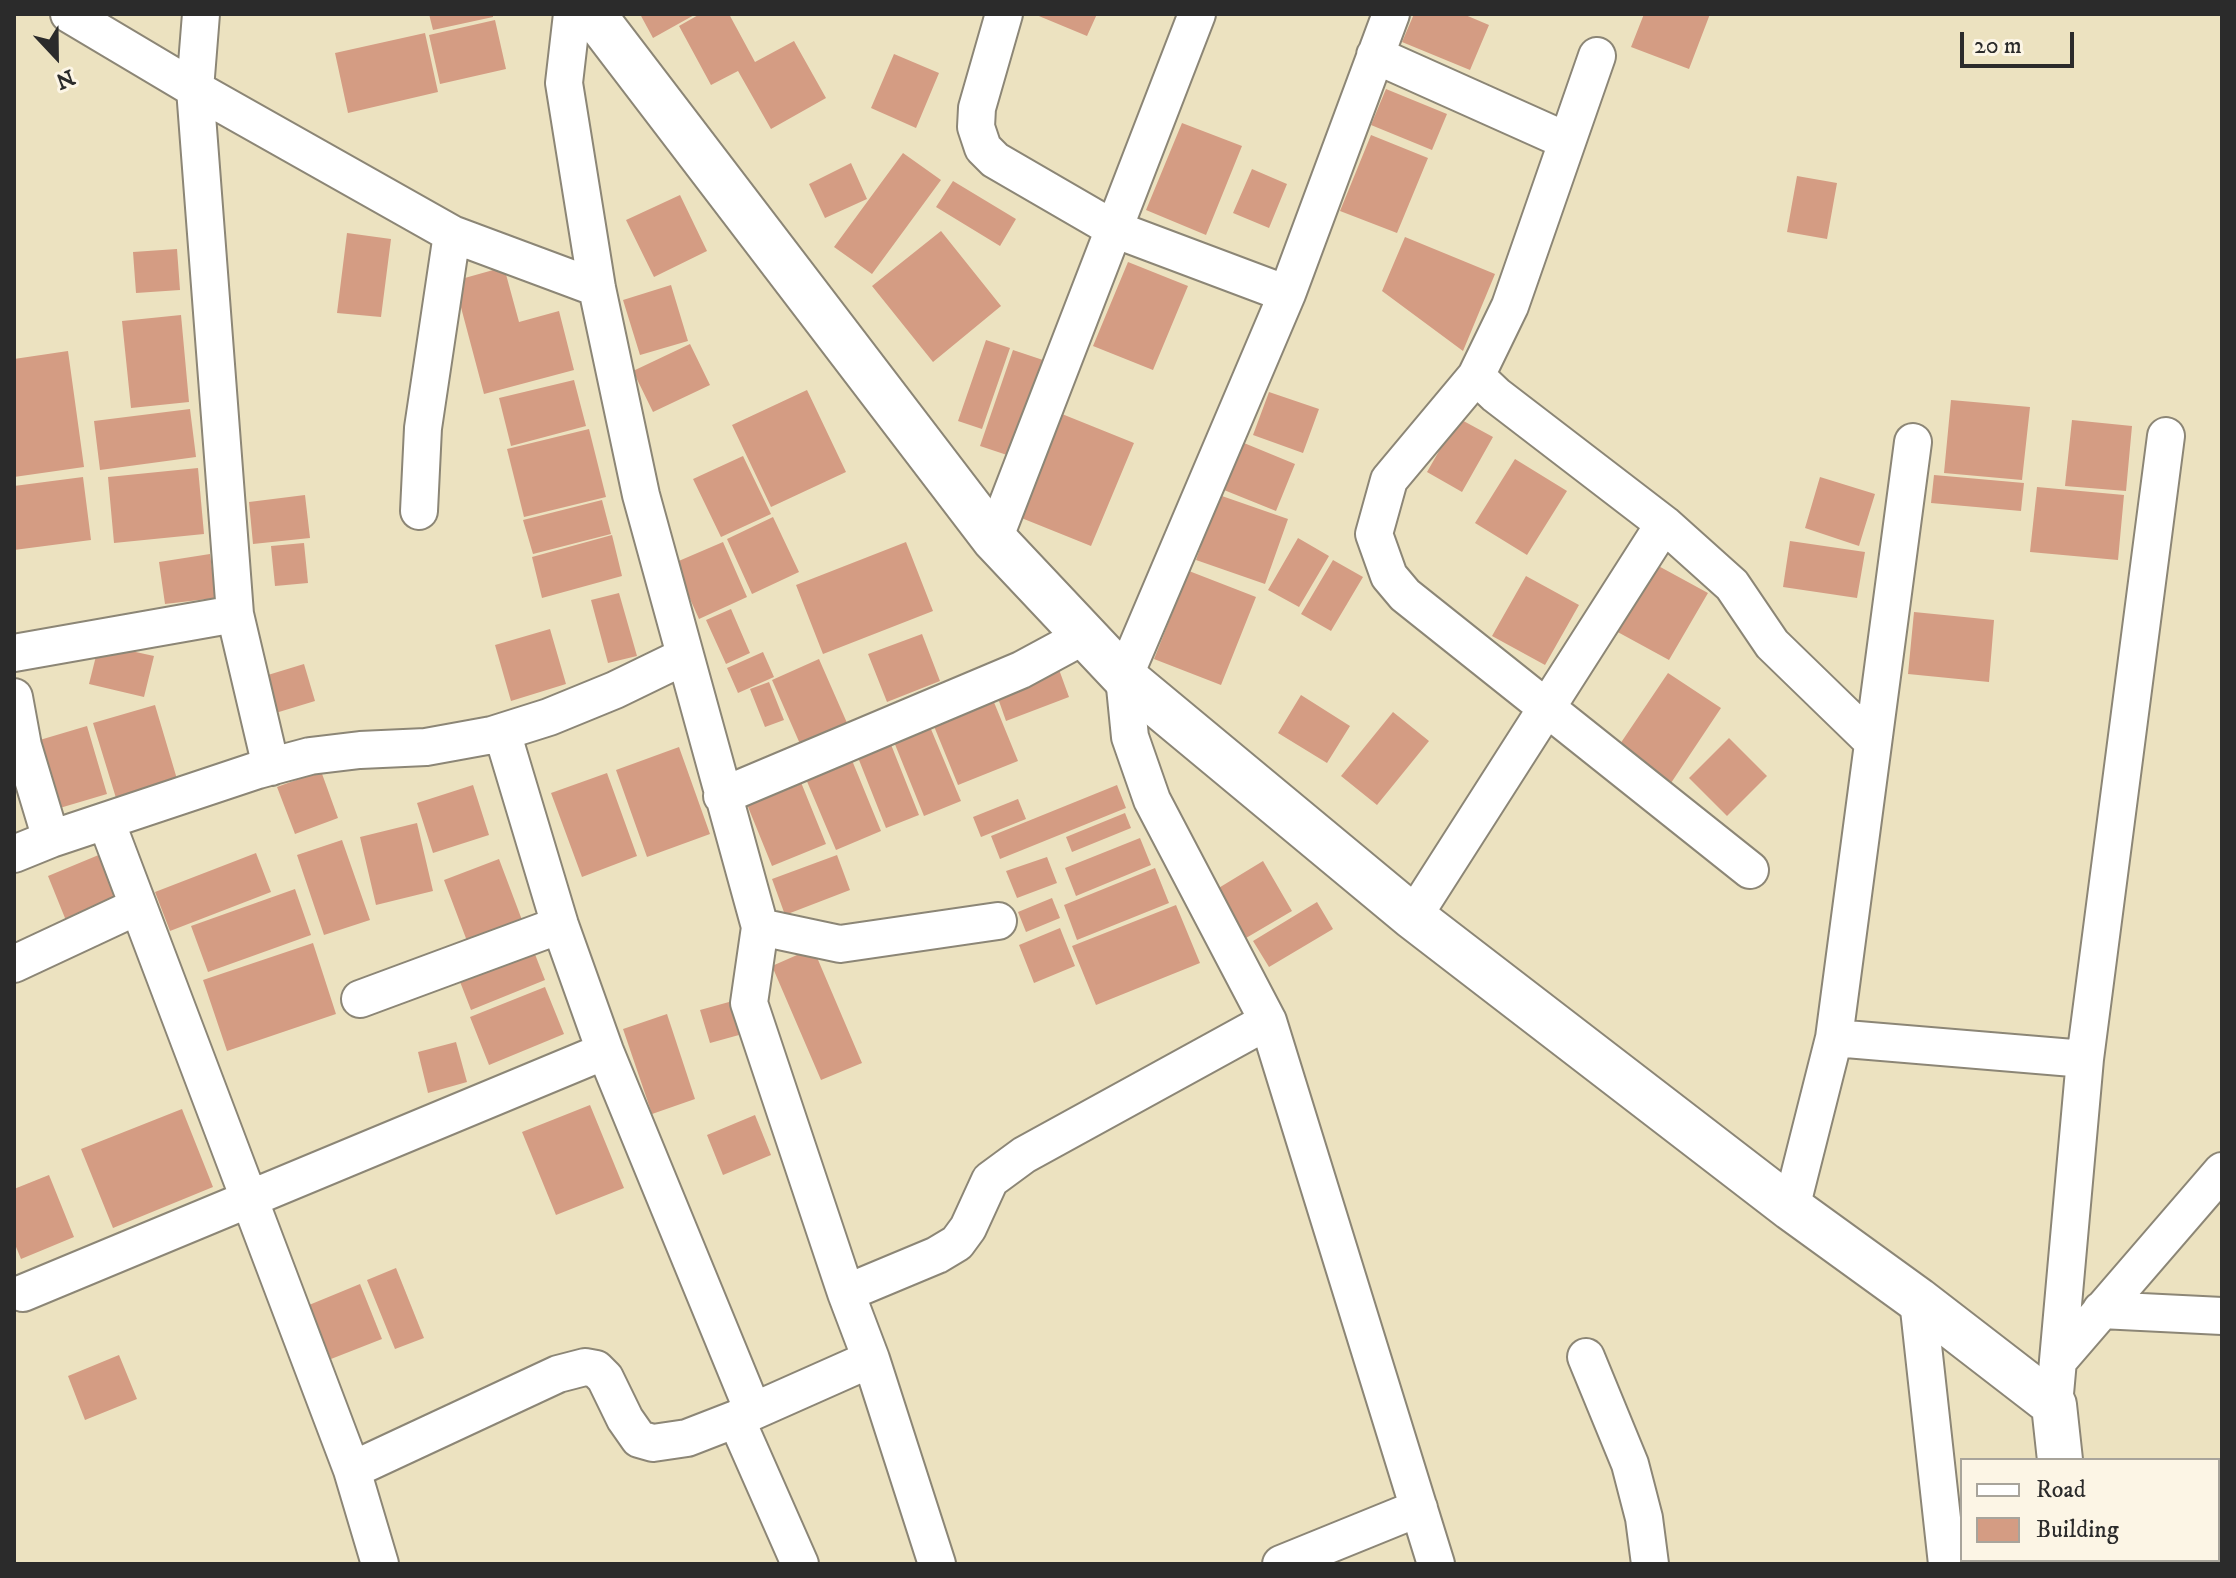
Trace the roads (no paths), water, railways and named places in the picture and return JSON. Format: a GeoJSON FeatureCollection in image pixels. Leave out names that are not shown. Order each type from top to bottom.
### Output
{"type":"FeatureCollection","features":[{"type":"Feature","properties":{"kind":"street"},"geometry":{"type":"LineString","coordinates":[[69,14],[452,234],[597,288]]}},
{"type":"Feature","properties":{"kind":"street"},"geometry":{"type":"LineString","coordinates":[[201,14],[195,89],[235,614],[271,767]]}},
{"type":"Feature","properties":{"kind":"street"},"geometry":{"type":"LineString","coordinates":[[572,14],[564,83],[597,288],[641,495],[760,927],[749,1003],[871,1359],[937,1564]]}},
{"type":"Feature","properties":{"kind":"street"},"geometry":{"type":"LineString","coordinates":[[593,14],[994,539],[1124,677],[1413,917],[1791,1208],[1918,1300],[2054,1405]]}},
{"type":"Feature","properties":{"kind":"street"},"geometry":{"type":"LineString","coordinates":[[1004,14],[977,108],[976,127],[983,148],[995,160],[1114,229],[1287,294]]}},
{"type":"Feature","properties":{"kind":"street"},"geometry":{"type":"LineString","coordinates":[[994,539],[1197,14]]}},
{"type":"Feature","properties":{"kind":"street"},"geometry":{"type":"LineString","coordinates":[[1391,14],[1287,294],[1124,677],[1130,737],[1152,800],[1268,1021],[1436,1564]]}},
{"type":"Feature","properties":{"kind":"street"},"geometry":{"type":"LineString","coordinates":[[1375,55],[1567,141]]}},
{"type":"Feature","properties":{"kind":"street"},"geometry":{"type":"LineString","coordinates":[[1597,56],[1510,306],[1476,376],[1389,480],[1374,534],[1389,576],[1405,595],[1750,870]]}},
{"type":"Feature","properties":{"kind":"street"},"geometry":{"type":"LineString","coordinates":[[419,511],[423,428],[452,234]]}},
{"type":"Feature","properties":{"kind":"street"},"geometry":{"type":"LineString","coordinates":[[1476,376],[1496,395],[1664,524],[1732,585],[1772,644],[1873,742]]}},
{"type":"Feature","properties":{"kind":"street"},"geometry":{"type":"LineString","coordinates":[[2060,1458],[2054,1405],[2085,1059],[2166,436]]}},
{"type":"Feature","properties":{"kind":"street"},"geometry":{"type":"LineString","coordinates":[[1791,1208],[1834,1038],[1913,442]]}},
{"type":"Feature","properties":{"kind":"street"},"geometry":{"type":"LineString","coordinates":[[1413,917],[1664,524]]}},
{"type":"Feature","properties":{"kind":"street"},"geometry":{"type":"LineString","coordinates":[[14,653],[235,614]]}},
{"type":"Feature","properties":{"kind":"street"},"geometry":{"type":"LineString","coordinates":[[722,796],[1021,670],[1084,636]]}},
{"type":"Feature","properties":{"kind":"street"},"geometry":{"type":"LineString","coordinates":[[14,854],[51,839],[310,756],[426,747],[502,732],[615,690],[685,656]]}},
{"type":"Feature","properties":{"kind":"street"},"geometry":{"type":"LineString","coordinates":[[14,697],[18,747],[51,839]]}},
{"type":"Feature","properties":{"kind":"street"},"geometry":{"type":"LineString","coordinates":[[502,732],[560,925],[605,1051],[800,1564]]}},
{"type":"Feature","properties":{"kind":"street"},"geometry":{"type":"LineString","coordinates":[[106,821],[136,907],[352,1470],[380,1564]]}},
{"type":"Feature","properties":{"kind":"street"},"geometry":{"type":"LineString","coordinates":[[14,964],[136,907]]}},
{"type":"Feature","properties":{"kind":"street"},"geometry":{"type":"LineString","coordinates":[[760,927],[840,944],[998,921]]}},
{"type":"Feature","properties":{"kind":"street"},"geometry":{"type":"LineString","coordinates":[[360,999],[560,925]]}},
{"type":"Feature","properties":{"kind":"street"},"geometry":{"type":"LineString","coordinates":[[846,1293],[937,1255],[957,1243],[968,1228],[990,1180],[1024,1155],[1268,1021]]}},
{"type":"Feature","properties":{"kind":"street"},"geometry":{"type":"LineString","coordinates":[[1834,1038],[2085,1059]]}},
{"type":"Feature","properties":{"kind":"street"},"geometry":{"type":"LineString","coordinates":[[23,1293],[605,1051]]}},
{"type":"Feature","properties":{"kind":"street"},"geometry":{"type":"LineString","coordinates":[[2059,1360],[2222,1171]]}},
{"type":"Feature","properties":{"kind":"street"},"geometry":{"type":"LineString","coordinates":[[1918,1300],[1947,1564]]}},
{"type":"Feature","properties":{"kind":"street"},"geometry":{"type":"LineString","coordinates":[[2101,1310],[2222,1316]]}},
{"type":"Feature","properties":{"kind":"street"},"geometry":{"type":"LineString","coordinates":[[1586,1357],[1630,1464],[1644,1518],[1650,1564]]}},
{"type":"Feature","properties":{"kind":"street"},"geometry":{"type":"LineString","coordinates":[[352,1470],[558,1374],[585,1367],[596,1369],[605,1378],[625,1419],[639,1439],[653,1443],[687,1438],[871,1359]]}},
{"type":"Feature","properties":{"kind":"street"},"geometry":{"type":"LineString","coordinates":[[1281,1564],[1419,1508]]}}]}
